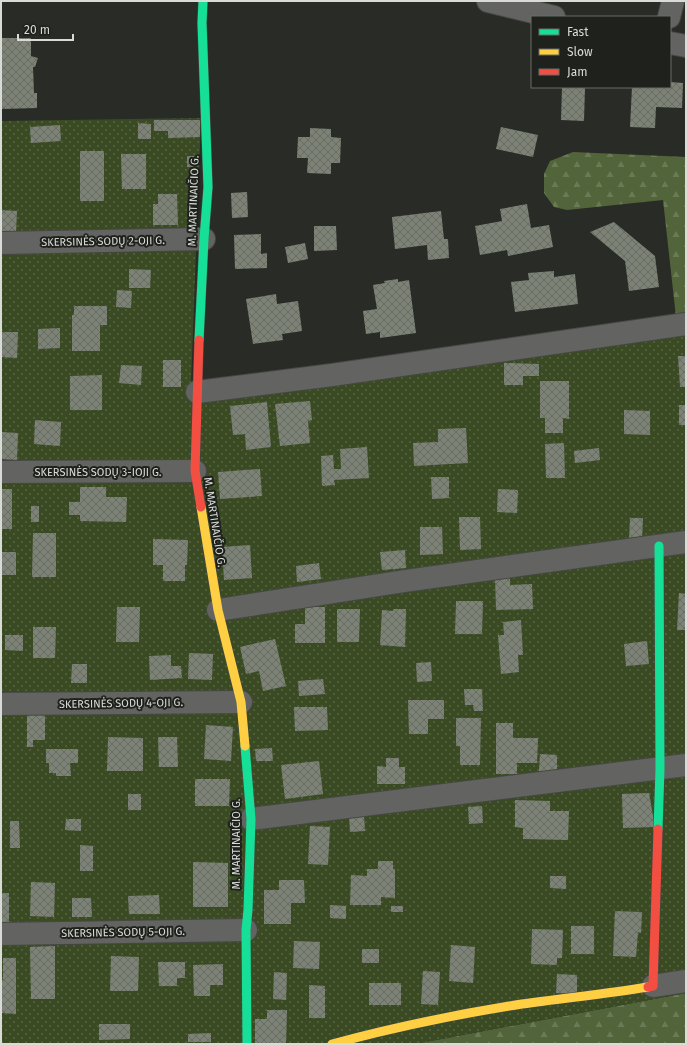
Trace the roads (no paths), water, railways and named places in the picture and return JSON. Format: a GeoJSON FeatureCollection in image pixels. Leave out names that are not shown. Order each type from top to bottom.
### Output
{"type":"FeatureCollection","features":[{"type":"Feature","properties":{"kind":"street","name":"M. MARTINAIČIO G."},"geometry":{"type":"LineString","coordinates":[[203,1],[202,24],[208,187],[204,239],[195,471],[218,610],[241,702],[251,819],[246,930],[248,1044]]}},
{"type":"Feature","properties":{"kind":"street"},"geometry":{"type":"LineString","coordinates":[[488,1],[550,16]]}},
{"type":"Feature","properties":{"kind":"street"},"geometry":{"type":"LineString","coordinates":[[669,16],[673,1]]}},
{"type":"Feature","properties":{"kind":"street"},"geometry":{"type":"LineString","coordinates":[[671,43],[686,46]]}},
{"type":"Feature","properties":{"kind":"street","name":"SKERSINĖS SODŲ 2-OJI G."},"geometry":{"type":"LineString","coordinates":[[1,243],[204,239]]}},
{"type":"Feature","properties":{"kind":"street"},"geometry":{"type":"LineString","coordinates":[[197,392],[686,324]]}},
{"type":"Feature","properties":{"kind":"street","name":"SKERSINĖS SODŲ 3-IOJI G."},"geometry":{"type":"LineString","coordinates":[[1,472],[195,471]]}},
{"type":"Feature","properties":{"kind":"street"},"geometry":{"type":"LineString","coordinates":[[218,610],[405,581],[686,542]]}},
{"type":"Feature","properties":{"kind":"street"},"geometry":{"type":"LineString","coordinates":[[653,986],[660,769],[660,546]]}},
{"type":"Feature","properties":{"kind":"street","name":"SKERSINĖS SODŲ 4-OJI G."},"geometry":{"type":"LineString","coordinates":[[1,704],[241,702]]}},
{"type":"Feature","properties":{"kind":"street"},"geometry":{"type":"LineString","coordinates":[[251,819],[686,765]]}},
{"type":"Feature","properties":{"kind":"street","name":"SKERSINĖS SODŲ 5-OJI G."},"geometry":{"type":"LineString","coordinates":[[1,934],[246,930]]}},
{"type":"Feature","properties":{"kind":"street"},"geometry":{"type":"LineString","coordinates":[[332,1044],[427,1020],[505,1007],[686,981]]}}]}
